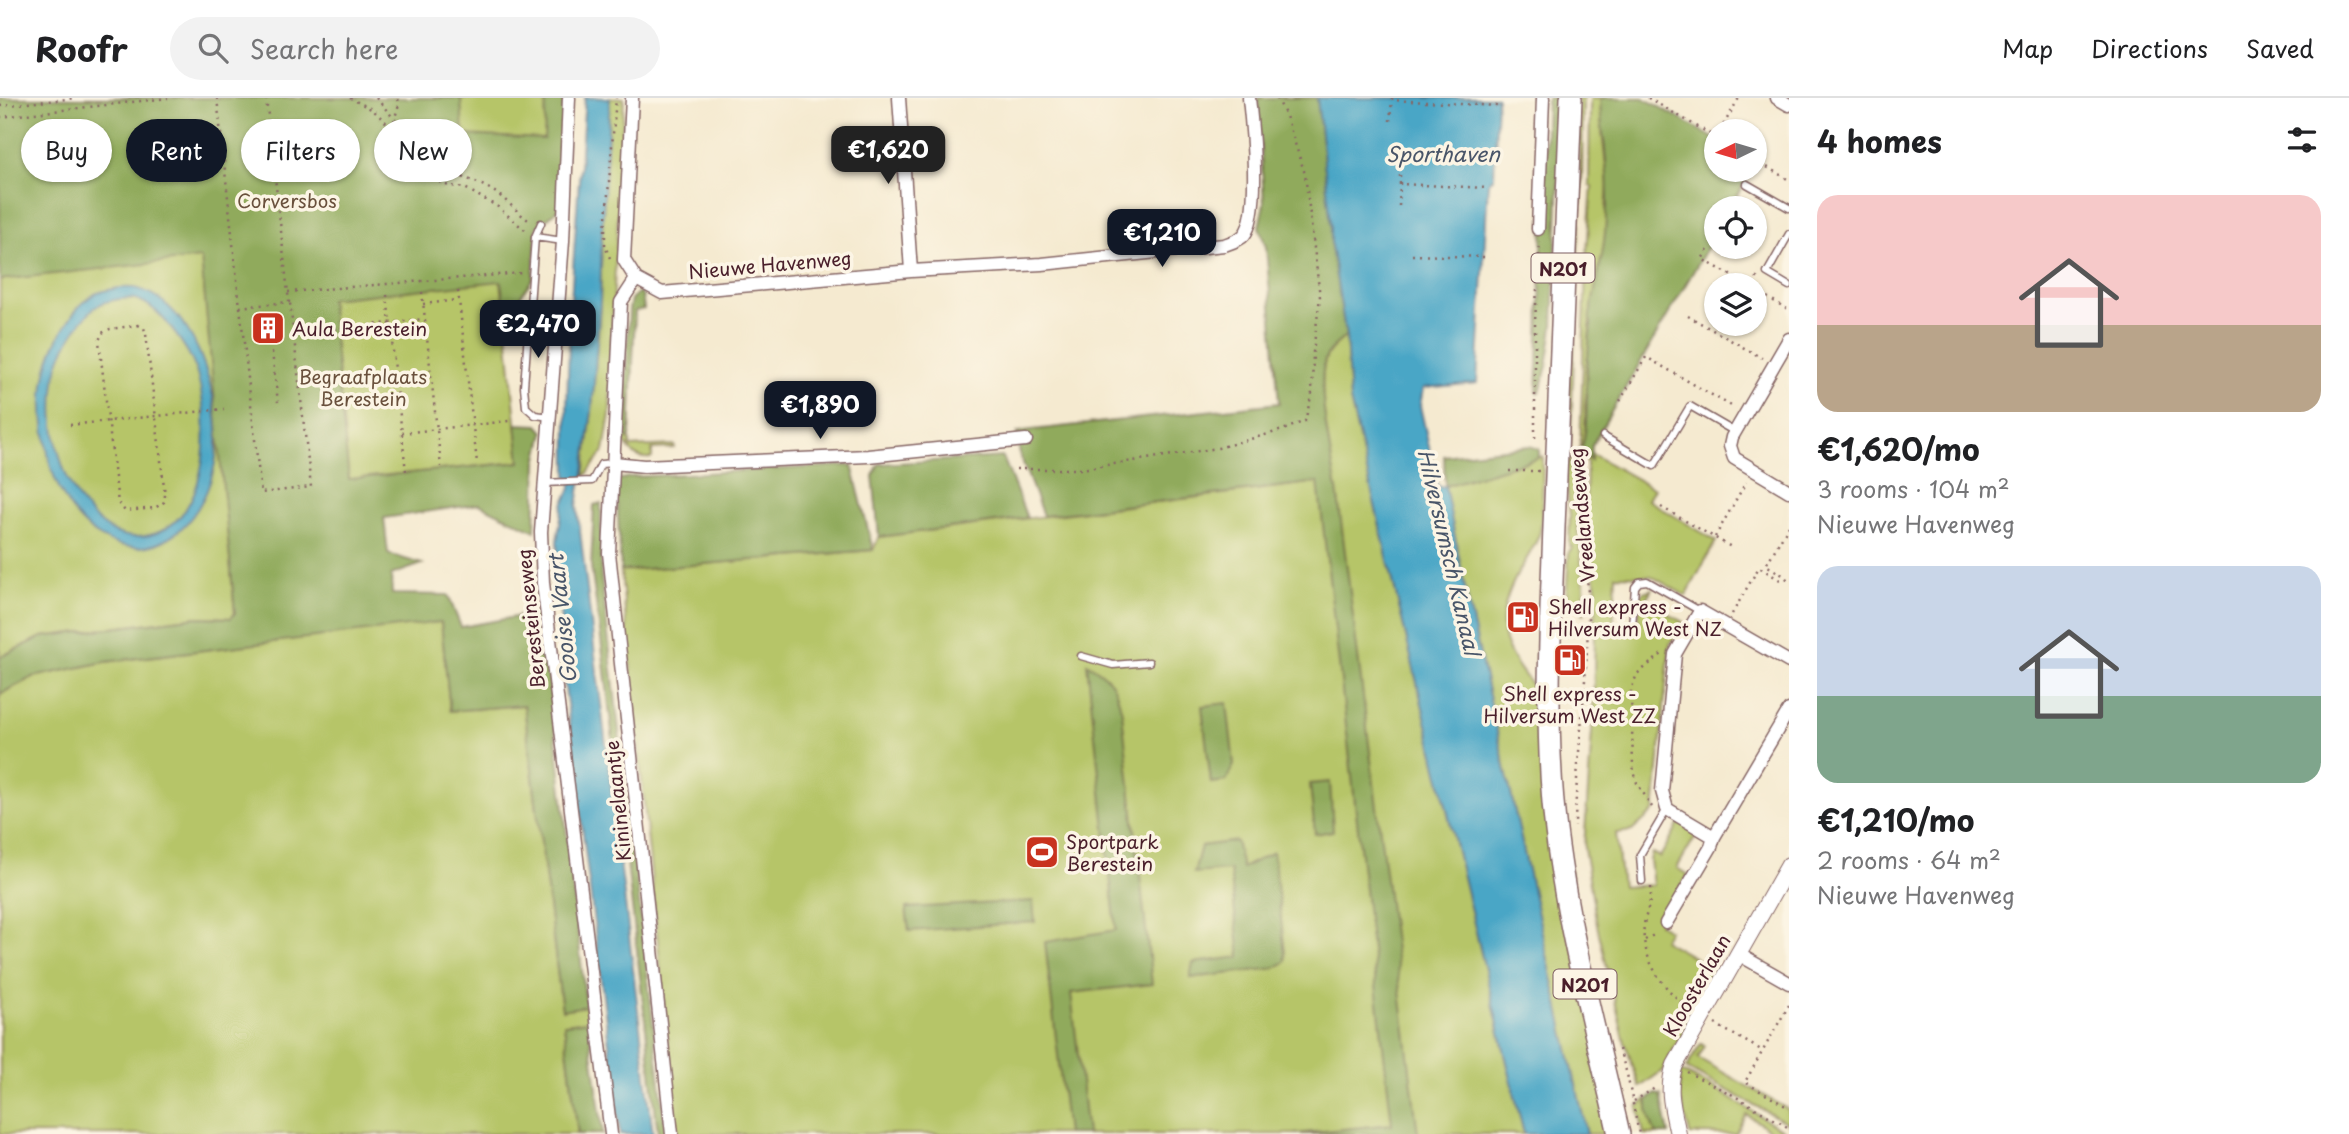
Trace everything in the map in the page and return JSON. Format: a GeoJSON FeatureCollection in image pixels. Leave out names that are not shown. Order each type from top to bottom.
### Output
{"type":"FeatureCollection","features":[{"type":"Feature","properties":{"kind":"main road","name":"Vreelandseweg"},"geometry":{"type":"LineString","coordinates":[[1571,98],[1551,615],[1550,760],[1557,834],[1571,923],[1619,1134]]}},
{"type":"Feature","properties":{"kind":"street","name":"Beresteinseweg"},"geometry":{"type":"LineString","coordinates":[[569,98],[563,241],[541,532],[543,583],[611,1134]]}},
{"type":"Feature","properties":{"kind":"street"},"geometry":{"type":"LineString","coordinates":[[632,98],[624,260],[636,279],[621,302],[614,463],[644,466],[868,456],[1026,440]]}},
{"type":"Feature","properties":{"kind":"street"},"geometry":{"type":"LineString","coordinates":[[899,98],[911,271]]}},
{"type":"Feature","properties":{"kind":"street","name":"Nieuwe Havenweg"},"geometry":{"type":"LineString","coordinates":[[636,279],[662,293],[911,271],[1042,264],[1224,246],[1243,236],[1252,219],[1254,156],[1250,98]]}},
{"type":"Feature","properties":{"kind":"street"},"geometry":{"type":"LineString","coordinates":[[1538,229],[1543,98]]}},
{"type":"Feature","properties":{"kind":"street"},"geometry":{"type":"LineString","coordinates":[[1777,98],[1789,105]]}},
{"type":"Feature","properties":{"kind":"street"},"geometry":{"type":"LineString","coordinates":[[1788,342],[1730,443],[1731,453],[1737,461],[1789,491]]}},
{"type":"Feature","properties":{"kind":"street","name":"Kininelaantje"},"geometry":{"type":"LineString","coordinates":[[614,463],[609,553],[672,1134]]}},
{"type":"Feature","properties":{"kind":"street"},"geometry":{"type":"LineString","coordinates":[[1714,837],[1665,812],[1662,791],[1675,654],[1700,611],[1789,662]]}},
{"type":"Feature","properties":{"kind":"street"},"geometry":{"type":"LineString","coordinates":[[1666,923],[1789,710]]}},
{"type":"Feature","properties":{"kind":"street","name":"Kloosterlaan"},"geometry":{"type":"LineString","coordinates":[[1672,1072],[1789,865]]}},
{"type":"Feature","properties":{"kind":"street"},"geometry":{"type":"LineString","coordinates":[[1738,954],[1789,983]]}},
{"type":"Feature","properties":{"kind":"street"},"geometry":{"type":"LineString","coordinates":[[1672,1072],[1671,1102],[1678,1134]]}},
{"type":"Feature","properties":{"kind":"lane"},"geometry":{"type":"LineString","coordinates":[[1747,184],[1789,208]]}},
{"type":"Feature","properties":{"kind":"lane"},"geometry":{"type":"LineString","coordinates":[[541,223],[535,237],[524,387],[526,407],[535,415],[551,417]]}},
{"type":"Feature","properties":{"kind":"lane"},"geometry":{"type":"LineString","coordinates":[[1789,234],[1767,273],[1789,286]]}},
{"type":"Feature","properties":{"kind":"lane"},"geometry":{"type":"LineString","coordinates":[[535,237],[563,241]]}},
{"type":"Feature","properties":{"kind":"lane"},"geometry":{"type":"LineString","coordinates":[[1603,436],[1654,466],[1690,406],[1735,432]]}},
{"type":"Feature","properties":{"kind":"lane"},"geometry":{"type":"LineString","coordinates":[[544,483],[589,482],[596,478],[601,464],[614,463]]}},
{"type":"Feature","properties":{"kind":"lane"},"geometry":{"type":"LineString","coordinates":[[1632,626],[1635,587],[1639,582],[1647,580],[1700,611]]}},
{"type":"Feature","properties":{"kind":"lane"},"geometry":{"type":"LineString","coordinates":[[1082,656],[1113,665],[1149,662]]}},
{"type":"Feature","properties":{"kind":"lane"},"geometry":{"type":"LineString","coordinates":[[1642,881],[1640,855],[1665,812]]}},
{"type":"Feature","properties":{"kind":"path"},"geometry":{"type":"LineString","coordinates":[[0,106],[76,98]]}},
{"type":"Feature","properties":{"kind":"path"},"geometry":{"type":"LineString","coordinates":[[0,117],[168,98]]}},
{"type":"Feature","properties":{"kind":"path"},"geometry":{"type":"LineString","coordinates":[[217,98],[261,494],[311,487],[266,98]]}},
{"type":"Feature","properties":{"kind":"path"},"geometry":{"type":"LineString","coordinates":[[350,98],[373,110],[382,119]]}},
{"type":"Feature","properties":{"kind":"path"},"geometry":{"type":"LineString","coordinates":[[376,98],[395,119]]}},
{"type":"Feature","properties":{"kind":"path"},"geometry":{"type":"LineString","coordinates":[[395,119],[398,98]]}},
{"type":"Feature","properties":{"kind":"path"},"geometry":{"type":"LineString","coordinates":[[611,262],[605,246],[605,230],[615,98]]}},
{"type":"Feature","properties":{"kind":"path"},"geometry":{"type":"LineString","coordinates":[[1016,469],[1080,468],[1218,448],[1305,421],[1312,393],[1313,352],[1319,322],[1320,297],[1305,174],[1286,116],[1277,98]]}},
{"type":"Feature","properties":{"kind":"path"},"geometry":{"type":"LineString","coordinates":[[1648,98],[1704,130]]}},
{"type":"Feature","properties":{"kind":"path"},"geometry":{"type":"LineString","coordinates":[[1727,119],[1739,98]]}},
{"type":"Feature","properties":{"kind":"path"},"geometry":{"type":"LineString","coordinates":[[1390,121],[1392,99],[1497,106]]}},
{"type":"Feature","properties":{"kind":"path"},"geometry":{"type":"LineString","coordinates":[[1399,206],[1400,161]]}},
{"type":"Feature","properties":{"kind":"path"},"geometry":{"type":"LineString","coordinates":[[1768,168],[1789,180]]}},
{"type":"Feature","properties":{"kind":"path"},"geometry":{"type":"LineString","coordinates":[[472,181],[503,196],[530,222],[541,223]]}},
{"type":"Feature","properties":{"kind":"path"},"geometry":{"type":"LineString","coordinates":[[438,182],[465,188],[498,206],[535,237]]}},
{"type":"Feature","properties":{"kind":"path"},"geometry":{"type":"LineString","coordinates":[[1400,184],[1488,188]]}},
{"type":"Feature","properties":{"kind":"path"},"geometry":{"type":"LineString","coordinates":[[1535,438],[1535,321],[1540,238],[1538,229]]}},
{"type":"Feature","properties":{"kind":"path"},"geometry":{"type":"LineString","coordinates":[[1412,255],[1484,257]]}},
{"type":"Feature","properties":{"kind":"path"},"geometry":{"type":"LineString","coordinates":[[1704,256],[1702,259],[1727,273]]}},
{"type":"Feature","properties":{"kind":"path"},"geometry":{"type":"LineString","coordinates":[[288,292],[521,273],[532,275]]}},
{"type":"Feature","properties":{"kind":"path"},"geometry":{"type":"LineString","coordinates":[[458,291],[477,463]]}},
{"type":"Feature","properties":{"kind":"path"},"geometry":{"type":"LineString","coordinates":[[422,292],[440,467]]}},
{"type":"Feature","properties":{"kind":"path"},"geometry":{"type":"LineString","coordinates":[[387,295],[406,472]]}},
{"type":"Feature","properties":{"kind":"path"},"geometry":{"type":"LineString","coordinates":[[1767,297],[1789,310]]}},
{"type":"Feature","properties":{"kind":"path"},"geometry":{"type":"LineString","coordinates":[[423,304],[459,300]]}},
{"type":"Feature","properties":{"kind":"path"},"geometry":{"type":"LineString","coordinates":[[240,307],[289,302]]}},
{"type":"Feature","properties":{"kind":"path"},"geometry":{"type":"LineString","coordinates":[[1688,316],[1774,365]]}},
{"type":"Feature","properties":{"kind":"path"},"geometry":{"type":"LineString","coordinates":[[334,329],[424,319]]}},
{"type":"Feature","properties":{"kind":"path"},"geometry":{"type":"LineString","coordinates":[[138,325],[144,328],[146,334],[165,495],[164,502],[155,508],[124,511],[118,503],[109,421],[99,341],[102,333],[110,329],[138,325]]}},
{"type":"Feature","properties":{"kind":"path"},"geometry":{"type":"LineString","coordinates":[[272,352],[278,402]]}},
{"type":"Feature","properties":{"kind":"path"},"geometry":{"type":"LineString","coordinates":[[1620,401],[1646,357],[1745,414]]}},
{"type":"Feature","properties":{"kind":"path"},"geometry":{"type":"LineString","coordinates":[[70,425],[224,409]]}},
{"type":"Feature","properties":{"kind":"path"},"geometry":{"type":"LineString","coordinates":[[402,433],[509,421]]}},
{"type":"Feature","properties":{"kind":"path","name":"Vreelandseweg"},"geometry":{"type":"LineString","coordinates":[[1574,468],[1588,602],[1575,835]]}},
{"type":"Feature","properties":{"kind":"path"},"geometry":{"type":"LineString","coordinates":[[1715,537],[1753,470]]}},
{"type":"Feature","properties":{"kind":"path"},"geometry":{"type":"LineString","coordinates":[[1509,471],[1529,471]]}},
{"type":"Feature","properties":{"kind":"path"},"geometry":{"type":"LineString","coordinates":[[1661,507],[1733,548]]}},
{"type":"Feature","properties":{"kind":"path"},"geometry":{"type":"LineString","coordinates":[[1789,524],[1766,565],[1789,581]]}},
{"type":"Feature","properties":{"kind":"path"},"geometry":{"type":"LineString","coordinates":[[1725,625],[1759,567],[1780,580]]}},
{"type":"Feature","properties":{"kind":"path"},"geometry":{"type":"LineString","coordinates":[[1665,812],[1649,804],[1637,783],[1633,766],[1630,690],[1637,674],[1665,651],[1675,654]]}},
{"type":"Feature","properties":{"kind":"path"},"geometry":{"type":"LineString","coordinates":[[1650,882],[1651,905],[1644,933],[1651,961],[1668,990],[1703,1016],[1763,1051]]}},
{"type":"Feature","properties":{"kind":"path"},"geometry":{"type":"LineString","coordinates":[[1789,1006],[1745,1083],[1789,1108]]}},
{"type":"Feature","properties":{"kind":"path"},"geometry":{"type":"LineString","coordinates":[[1614,1038],[1627,1074],[1639,1134]]}},
{"type":"Feature","properties":{"kind":"path"},"geometry":{"type":"LineString","coordinates":[[1633,1101],[1672,1072],[1733,1095],[1789,1128]]}},
{"type":"Feature","properties":{"kind":"green space"},"geometry":{"type":"Polygon","coordinates":[[[0,98],[564,98],[560,208],[537,227],[502,281],[520,462],[224,492],[235,613],[232,618],[197,617],[42,637],[0,657],[0,98]]]}},
{"type":"Feature","properties":{"kind":"green space","name":"Corversbos"},"geometry":{"type":"Polygon","coordinates":[[[0,98],[461,98],[462,119],[374,119],[374,182],[472,182],[472,135],[544,139],[546,98],[564,98],[560,208],[537,227],[533,278],[514,306],[504,307],[501,281],[330,299],[349,479],[520,462],[516,424],[538,425],[544,432],[537,463],[535,531],[479,504],[384,518],[388,554],[422,564],[391,575],[392,594],[448,595],[461,627],[542,612],[586,1006],[562,1010],[524,705],[450,711],[441,622],[105,662],[33,677],[0,694],[0,657],[42,637],[197,617],[231,618],[235,613],[201,258],[0,280],[0,98]]]}},
{"type":"Feature","properties":{"kind":"green space"},"geometry":{"type":"Polygon","coordinates":[[[610,98],[624,98],[610,414],[604,451],[584,478],[600,303],[610,98]]]}},
{"type":"Feature","properties":{"kind":"green space"},"geometry":{"type":"Polygon","coordinates":[[[1258,98],[1317,98],[1331,246],[1346,336],[1333,347],[1323,366],[1323,400],[1337,489],[1418,1134],[1294,1134],[1392,1124],[1318,482],[1043,516],[1020,455],[1017,433],[1023,431],[1279,403],[1266,247],[1259,227],[1264,204],[1258,98]]]}},
{"type":"Feature","properties":{"kind":"green space"},"geometry":{"type":"Polygon","coordinates":[[[1547,98],[1562,98],[1553,327],[1547,366],[1540,392],[1537,393],[1547,98]]]}},
{"type":"Feature","properties":{"kind":"green space"},"geometry":{"type":"Polygon","coordinates":[[[1578,98],[1583,98],[1582,192],[1570,456],[1584,585],[1583,614],[1577,599],[1566,601],[1569,552],[1572,547],[1569,545],[1570,515],[1565,473],[1574,243],[1580,191],[1578,98]]]}},
{"type":"Feature","properties":{"kind":"green space"},"geometry":{"type":"Polygon","coordinates":[[[1590,98],[1601,98],[1608,185],[1603,256],[1590,319],[1585,429],[1581,450],[1583,454],[1580,451],[1586,264],[1592,186],[1589,185],[1590,98]]]}},
{"type":"Feature","properties":{"kind":"green space"},"geometry":{"type":"Polygon","coordinates":[[[1601,98],[1644,98],[1704,133],[1704,182],[1745,182],[1737,196],[1704,196],[1704,253],[1592,445],[1591,461],[1581,450],[1586,424],[1589,320],[1603,252],[1608,202],[1601,98]]]}},
{"type":"Feature","properties":{"kind":"green space"},"geometry":{"type":"Polygon","coordinates":[[[639,292],[644,309],[635,311],[630,437],[624,441],[629,310],[631,299],[639,292]]]}},
{"type":"Feature","properties":{"kind":"green space","name":"Sportpark Berestein"},"geometry":{"type":"Polygon","coordinates":[[[1346,336],[1350,400],[1524,1134],[677,1134],[621,571],[873,550],[879,537],[1335,480],[1322,381],[1327,355],[1346,336]]]}},
{"type":"Feature","properties":{"kind":"green space"},"geometry":{"type":"Polygon","coordinates":[[[630,437],[630,447],[674,445],[675,448],[652,449],[652,458],[643,458],[635,455],[626,445],[624,441],[630,437]]]}},
{"type":"Feature","properties":{"kind":"green space"},"geometry":{"type":"Polygon","coordinates":[[[1529,446],[1539,449],[1539,458],[1445,486],[1444,456],[1529,446]]]}},
{"type":"Feature","properties":{"kind":"green space"},"geometry":{"type":"Polygon","coordinates":[[[1592,454],[1654,489],[1648,500],[1716,541],[1686,596],[1651,576],[1616,575],[1613,628],[1638,629],[1640,596],[1652,589],[1645,600],[1683,622],[1670,644],[1654,811],[1632,831],[1616,833],[1622,887],[1653,885],[1650,860],[1652,853],[1660,857],[1680,822],[1698,832],[1677,868],[1688,875],[1659,924],[1669,930],[1663,940],[1716,970],[1662,1071],[1640,1087],[1625,1043],[1597,925],[1584,848],[1593,717],[1596,591],[1586,503],[1587,463],[1584,456],[1591,460],[1592,454]]]}},
{"type":"Feature","properties":{"kind":"green space"},"geometry":{"type":"Polygon","coordinates":[[[1543,456],[1540,532],[1508,596],[1503,613],[1503,629],[1512,656],[1543,701],[1611,1134],[1587,1134],[1465,588],[1445,486],[1543,456]]]}},
{"type":"Feature","properties":{"kind":"green space"},"geometry":{"type":"Polygon","coordinates":[[[1003,457],[1027,518],[879,537],[873,476],[879,464],[1003,457]]]}},
{"type":"Feature","properties":{"kind":"green space"},"geometry":{"type":"Polygon","coordinates":[[[852,465],[873,550],[621,571],[616,480],[630,477],[852,465]]]}},
{"type":"Feature","properties":{"kind":"green space"},"geometry":{"type":"Polygon","coordinates":[[[601,503],[601,575],[666,1134],[658,1134],[591,567],[594,505],[601,503]]]}},
{"type":"Feature","properties":{"kind":"green space"},"geometry":{"type":"Polygon","coordinates":[[[441,621],[450,711],[524,705],[562,1009],[586,1006],[588,1021],[564,1024],[578,1134],[0,1134],[0,694],[33,677],[105,662],[441,621]]]}},
{"type":"Feature","properties":{"kind":"green space"},"geometry":{"type":"Polygon","coordinates":[[[1087,663],[1112,683],[1122,713],[1152,984],[1071,993],[1087,1134],[1067,1134],[1045,942],[1116,930],[1087,663]]]}},
{"type":"Feature","properties":{"kind":"green space"},"geometry":{"type":"Polygon","coordinates":[[[1227,703],[1234,765],[1226,781],[1211,783],[1202,706],[1227,703]]]}},
{"type":"Feature","properties":{"kind":"green space"},"geometry":{"type":"Polygon","coordinates":[[[1330,782],[1333,831],[1315,834],[1310,784],[1330,782]]]}},
{"type":"Feature","properties":{"kind":"green space"},"geometry":{"type":"Polygon","coordinates":[[[1236,841],[1242,868],[1273,852],[1286,961],[1275,968],[1190,978],[1193,963],[1240,957],[1230,870],[1194,873],[1201,846],[1236,841]]]}},
{"type":"Feature","properties":{"kind":"green space"},"geometry":{"type":"Polygon","coordinates":[[[1033,901],[1035,922],[909,931],[906,908],[1033,901]]]}},
{"type":"Feature","properties":{"kind":"green space"},"geometry":{"type":"Polygon","coordinates":[[[588,1021],[603,1134],[578,1134],[564,1024],[588,1021]]]}},
{"type":"Feature","properties":{"kind":"green space"},"geometry":{"type":"Polygon","coordinates":[[[1701,1044],[1705,1046],[1698,1058],[1789,1110],[1789,1124],[1686,1068],[1701,1044]]]}},
{"type":"Feature","properties":{"kind":"green space"},"geometry":{"type":"Polygon","coordinates":[[[1680,1071],[1709,1085],[1789,1134],[1776,1134],[1747,1115],[1736,1134],[1690,1134],[1680,1096],[1680,1071]]]}},
{"type":"Feature","properties":{"kind":"green space"},"geometry":{"type":"Polygon","coordinates":[[[1656,1094],[1661,1095],[1669,1134],[1656,1134],[1651,1121],[1648,1099],[1656,1094]]]}},
{"type":"Feature","properties":{"kind":"green space"},"geometry":{"type":"Polygon","coordinates":[[[1646,1099],[1656,1134],[1644,1134],[1638,1107],[1646,1099]]]}},
{"type":"Feature","properties":{"kind":"water","name":"Gooise Vaart"},"geometry":{"type":"Polygon","coordinates":[[[585,98],[610,98],[592,411],[577,506],[653,1134],[620,1134],[563,671],[557,541],[563,504],[571,488],[571,479],[567,476],[568,382],[585,98]]]}},
{"type":"Feature","properties":{"kind":"water"},"geometry":{"type":"Polygon","coordinates":[[[1317,98],[1497,98],[1494,177],[1488,183],[1477,383],[1423,388],[1420,406],[1438,487],[1445,486],[1465,588],[1587,1134],[1524,1134],[1350,400],[1346,336],[1331,246],[1317,98]]]}},
{"type":"Feature","properties":{"kind":"water"},"geometry":{"type":"Polygon","coordinates":[[[115,289],[139,289],[161,300],[179,318],[194,340],[205,367],[213,394],[216,422],[217,449],[213,472],[198,508],[172,536],[157,544],[139,547],[121,545],[101,537],[74,512],[60,489],[51,466],[43,419],[44,386],[51,354],[58,338],[85,301],[95,294],[115,289]],[[135,299],[103,303],[93,309],[79,325],[58,364],[53,409],[58,449],[72,486],[82,503],[109,529],[125,536],[137,537],[162,531],[181,516],[193,495],[201,469],[204,413],[194,365],[178,337],[151,307],[135,299]]]}},
{"type":"Feature","properties":{"kind":"place","name":"Aula Berestein"},"geometry":{"type":"Point","coordinates":[268,328]}},
{"type":"Feature","properties":{"kind":"place","name":"Shell express - Hilversum West NZ"},"geometry":{"type":"Point","coordinates":[1523,617]}},
{"type":"Feature","properties":{"kind":"place","name":"Shell express - Hilversum West ZZ"},"geometry":{"type":"Point","coordinates":[1570,660]}},
{"type":"Feature","properties":{"kind":"place","name":"Sportpark Berestein"},"geometry":{"type":"Point","coordinates":[1042,852]}},
{"type":"Feature","properties":{"kind":"water label","name":"Sporthaven"},"geometry":{"type":"Point","coordinates":[1443,153]}},
{"type":"Feature","properties":{"kind":"water label","name":"Hilversumsch Kanaal"},"geometry":{"type":"Point","coordinates":[1450,552]}},
{"type":"Feature","properties":{"kind":"park label","name":"Begraafplaats Berestein"},"geometry":{"type":"Point","coordinates":[363,387]}}]}
